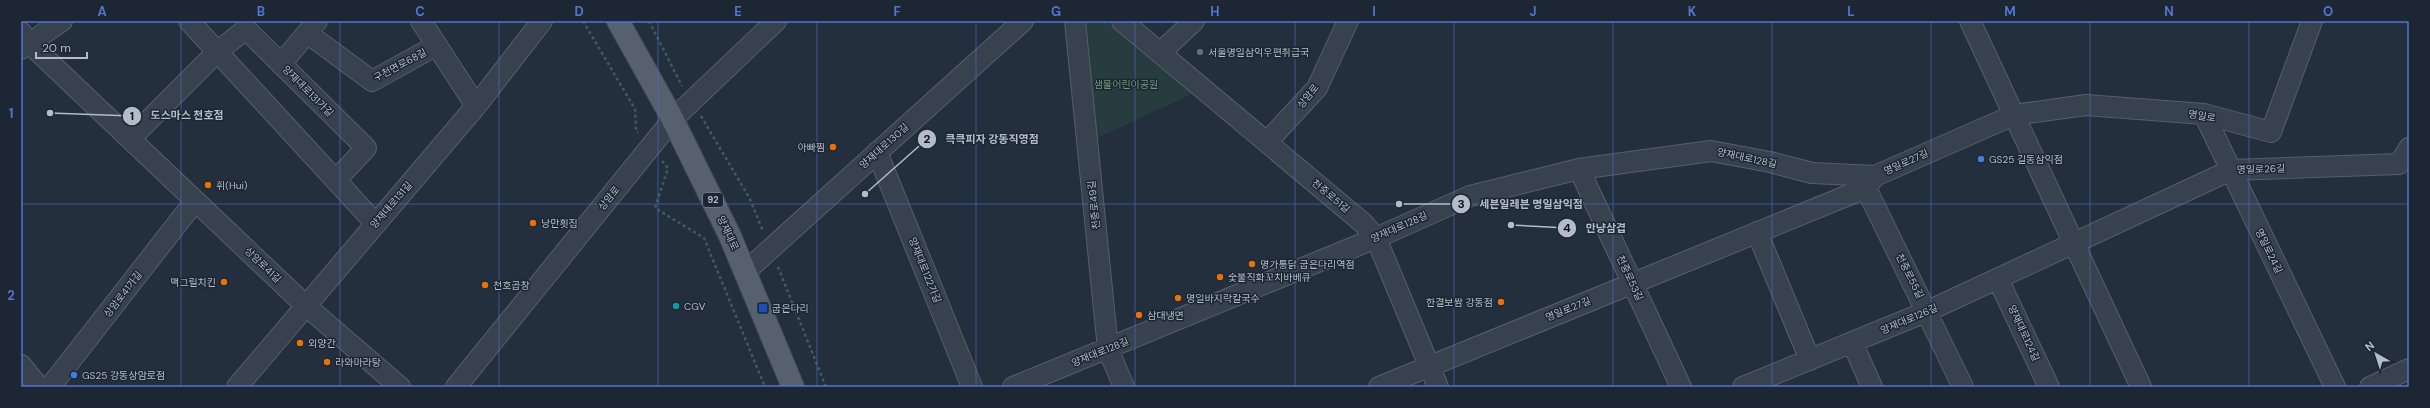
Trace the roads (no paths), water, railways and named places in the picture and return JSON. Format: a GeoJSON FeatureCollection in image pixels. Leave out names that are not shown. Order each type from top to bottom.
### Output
{"type":"FeatureCollection","features":[{"type":"Feature","properties":{"kind":"main road","name":"양재대로"},"geometry":{"type":"LineString","coordinates":[[618,21],[673,119],[730,236],[792,387]]}},
{"type":"Feature","properties":{"kind":"street"},"geometry":{"type":"LineString","coordinates":[[23,41],[62,21]]}},
{"type":"Feature","properties":{"kind":"street"},"geometry":{"type":"LineString","coordinates":[[188,21],[376,223]]}},
{"type":"Feature","properties":{"kind":"street","name":"구천면로68길"},"geometry":{"type":"LineString","coordinates":[[421,21],[476,106]]}},
{"type":"Feature","properties":{"kind":"street","name":"양재대로131길"},"geometry":{"type":"LineString","coordinates":[[237,387],[305,305],[476,106],[542,21]]}},
{"type":"Feature","properties":{"kind":"street","name":"상암로"},"geometry":{"type":"LineString","coordinates":[[456,387],[673,119],[776,21]]}},
{"type":"Feature","properties":{"kind":"street","name":"양재대로130길"},"geometry":{"type":"LineString","coordinates":[[745,272],[1023,21]]}},
{"type":"Feature","properties":{"kind":"street","name":"천중로49길"},"geometry":{"type":"LineString","coordinates":[[1075,21],[1108,349],[1124,387]]}},
{"type":"Feature","properties":{"kind":"street","name":"천중로51길"},"geometry":{"type":"LineString","coordinates":[[1122,21],[1363,223],[1376,238],[1438,387]]}},
{"type":"Feature","properties":{"kind":"street"},"geometry":{"type":"LineString","coordinates":[[1160,53],[1194,21]]}},
{"type":"Feature","properties":{"kind":"street","name":"상암로"},"geometry":{"type":"LineString","coordinates":[[1267,142],[1317,88],[1348,21]]}},
{"type":"Feature","properties":{"kind":"street"},"geometry":{"type":"LineString","coordinates":[[1970,21],[2073,245],[2141,387]]}},
{"type":"Feature","properties":{"kind":"street","name":"명일로"},"geometry":{"type":"LineString","coordinates":[[2014,115],[2086,106],[2204,114],[2271,132],[2312,21]]}},
{"type":"Feature","properties":{"kind":"street","name":"구천면로68길"},"geometry":{"type":"LineString","coordinates":[[281,64],[312,27],[372,81],[437,45]]}},
{"type":"Feature","properties":{"kind":"street","name":"양재대로131가길"},"geometry":{"type":"LineString","coordinates":[[217,52],[246,29],[366,148],[336,180]]}},
{"type":"Feature","properties":{"kind":"street","name":"상암로41길"},"geometry":{"type":"LineString","coordinates":[[23,41],[130,139],[305,305],[400,387]]}},
{"type":"Feature","properties":{"kind":"street"},"geometry":{"type":"LineString","coordinates":[[130,139],[217,52]]}},
{"type":"Feature","properties":{"kind":"street","name":"명일로24길"},"geometry":{"type":"LineString","coordinates":[[2204,114],[2335,387]]}},
{"type":"Feature","properties":{"kind":"street","name":"명일로27길"},"geometry":{"type":"LineString","coordinates":[[1379,387],[1757,232],[1871,182],[2014,115]]}},
{"type":"Feature","properties":{"kind":"street","name":"명일로26길"},"geometry":{"type":"LineString","coordinates":[[2073,245],[2231,170],[2399,164],[2409,148]]}},
{"type":"Feature","properties":{"kind":"street","name":"양재대로128길"},"geometry":{"type":"LineString","coordinates":[[1013,387],[1376,238],[1470,196],[1579,169],[1711,151],[1770,162],[1812,174],[1871,182]]}},
{"type":"Feature","properties":{"kind":"street","name":"양재대로122가길"},"geometry":{"type":"LineString","coordinates":[[877,152],[972,387]]}},
{"type":"Feature","properties":{"kind":"street","name":"천중로53길"},"geometry":{"type":"LineString","coordinates":[[1579,169],[1681,387]]}},
{"type":"Feature","properties":{"kind":"street","name":"천중로55길"},"geometry":{"type":"LineString","coordinates":[[1871,182],[1928,312],[1963,387]]}},
{"type":"Feature","properties":{"kind":"street","name":"상암로41가길"},"geometry":{"type":"LineString","coordinates":[[50,387],[195,201]]}},
{"type":"Feature","properties":{"kind":"street"},"geometry":{"type":"LineString","coordinates":[[1757,232],[1810,360]]}},
{"type":"Feature","properties":{"kind":"street","name":"양재대로126길"},"geometry":{"type":"LineString","coordinates":[[1743,387],[1774,381],[1810,360],[1928,312],[2073,245]]}},
{"type":"Feature","properties":{"kind":"street","name":"양재대로124길"},"geometry":{"type":"LineString","coordinates":[[1998,279],[2049,387]]}},
{"type":"Feature","properties":{"kind":"street"},"geometry":{"type":"LineString","coordinates":[[1852,342],[1872,387]]}},
{"type":"Feature","properties":{"kind":"street"},"geometry":{"type":"LineString","coordinates":[[21,365],[39,387]]}},
{"type":"Feature","properties":{"kind":"street"},"geometry":{"type":"LineString","coordinates":[[2370,387],[2409,369]]}},
{"type":"Feature","properties":{"kind":"place","name":"서울명일삼익우편취급국"},"geometry":{"type":"Point","coordinates":[1200,52]}},
{"type":"Feature","properties":{"kind":"place","name":"도스마스 천호점"},"geometry":{"type":"Point","coordinates":[50,113]}},
{"type":"Feature","properties":{"kind":"place","name":"아빠찜"},"geometry":{"type":"Point","coordinates":[833,147]}},
{"type":"Feature","properties":{"kind":"place","name":"GS25 길동삼익점"},"geometry":{"type":"Point","coordinates":[1981,159]}},
{"type":"Feature","properties":{"kind":"place","name":"휘(Hui)"},"geometry":{"type":"Point","coordinates":[208,185]}},
{"type":"Feature","properties":{"kind":"place","name":"큭큭피자 강동직영점"},"geometry":{"type":"Point","coordinates":[865,194]}},
{"type":"Feature","properties":{"kind":"place","name":"세븐일레븐 명일삼익점"},"geometry":{"type":"Point","coordinates":[1399,204]}},
{"type":"Feature","properties":{"kind":"place","name":"낭만횟집"},"geometry":{"type":"Point","coordinates":[533,223]}},
{"type":"Feature","properties":{"kind":"place","name":"만냥삼겹"},"geometry":{"type":"Point","coordinates":[1511,225]}},
{"type":"Feature","properties":{"kind":"place","name":"명가통닭 굽은다리역점"},"geometry":{"type":"Point","coordinates":[1252,264]}},
{"type":"Feature","properties":{"kind":"place","name":"숯불직화꼬치바베큐"},"geometry":{"type":"Point","coordinates":[1220,277]}},
{"type":"Feature","properties":{"kind":"place","name":"맥그릴치킨"},"geometry":{"type":"Point","coordinates":[224,282]}},
{"type":"Feature","properties":{"kind":"place","name":"천호곱창"},"geometry":{"type":"Point","coordinates":[485,285]}},
{"type":"Feature","properties":{"kind":"place","name":"명일바지락칼국수"},"geometry":{"type":"Point","coordinates":[1178,298]}},
{"type":"Feature","properties":{"kind":"place","name":"한결보쌈 강동점"},"geometry":{"type":"Point","coordinates":[1501,302]}},
{"type":"Feature","properties":{"kind":"place","name":"CGV"},"geometry":{"type":"Point","coordinates":[676,306]}},
{"type":"Feature","properties":{"kind":"place","name":"굽은다리"},"geometry":{"type":"Point","coordinates":[763,308]}},
{"type":"Feature","properties":{"kind":"place","name":"삼대냉면"},"geometry":{"type":"Point","coordinates":[1139,315]}},
{"type":"Feature","properties":{"kind":"place","name":"외양간"},"geometry":{"type":"Point","coordinates":[300,343]}},
{"type":"Feature","properties":{"kind":"place","name":"라와마라탕"},"geometry":{"type":"Point","coordinates":[327,362]}},
{"type":"Feature","properties":{"kind":"place","name":"GS25 강동상암로점"},"geometry":{"type":"Point","coordinates":[74,375]}},
{"type":"Feature","properties":{"kind":"park label","name":"샘물어린이공원"},"geometry":{"type":"Point","coordinates":[1126,84]}}]}
